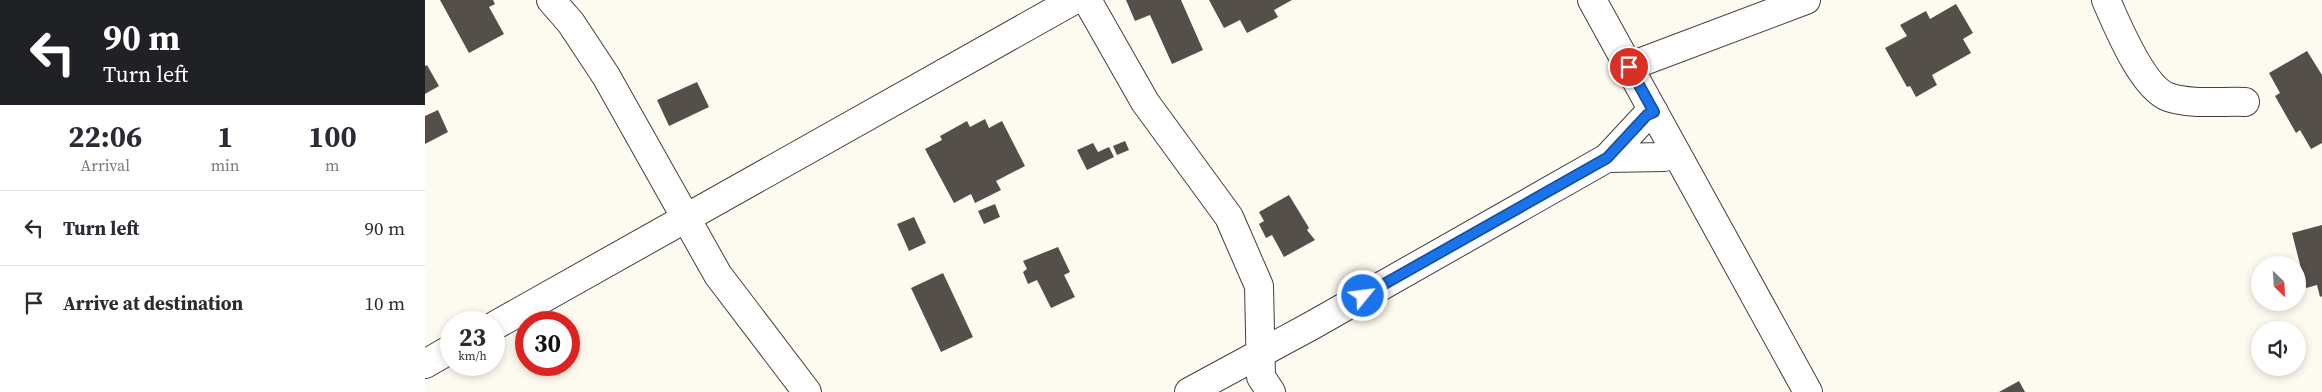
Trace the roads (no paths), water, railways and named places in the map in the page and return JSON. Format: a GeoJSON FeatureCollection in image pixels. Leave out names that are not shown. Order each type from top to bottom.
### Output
{"type":"FeatureCollection","features":[{"type":"Feature","properties":{"kind":"street"},"geometry":{"type":"LineString","coordinates":[[551,0],[571,23],[606,76],[718,275],[807,392]]}},
{"type":"Feature","properties":{"kind":"street"},"geometry":{"type":"LineString","coordinates":[[505,320],[1074,0]]}},
{"type":"Feature","properties":{"kind":"street"},"geometry":{"type":"LineString","coordinates":[[1087,0],[1145,102],[1229,217],[1259,286],[1261,377],[1271,392]]}},
{"type":"Feature","properties":{"kind":"street"},"geometry":{"type":"LineString","coordinates":[[1592,0],[1808,392]]}},
{"type":"Feature","properties":{"kind":"street"},"geometry":{"type":"LineString","coordinates":[[1629,67],[1805,0]]}},
{"type":"Feature","properties":{"kind":"street"},"geometry":{"type":"LineString","coordinates":[[2106,0],[2135,61],[2150,81],[2166,96],[2185,100],[2245,102]]}},
{"type":"Feature","properties":{"kind":"street"},"geometry":{"type":"LineString","coordinates":[[1189,392],[1607,158],[1647,115],[1654,112]]}},
{"type":"Feature","properties":{"kind":"street"},"geometry":{"type":"LineString","coordinates":[[1607,158],[1664,157],[1677,154]]}},
{"type":"Feature","properties":{"kind":"street"},"geometry":{"type":"LineString","coordinates":[[425,364],[440,355]]}}]}
